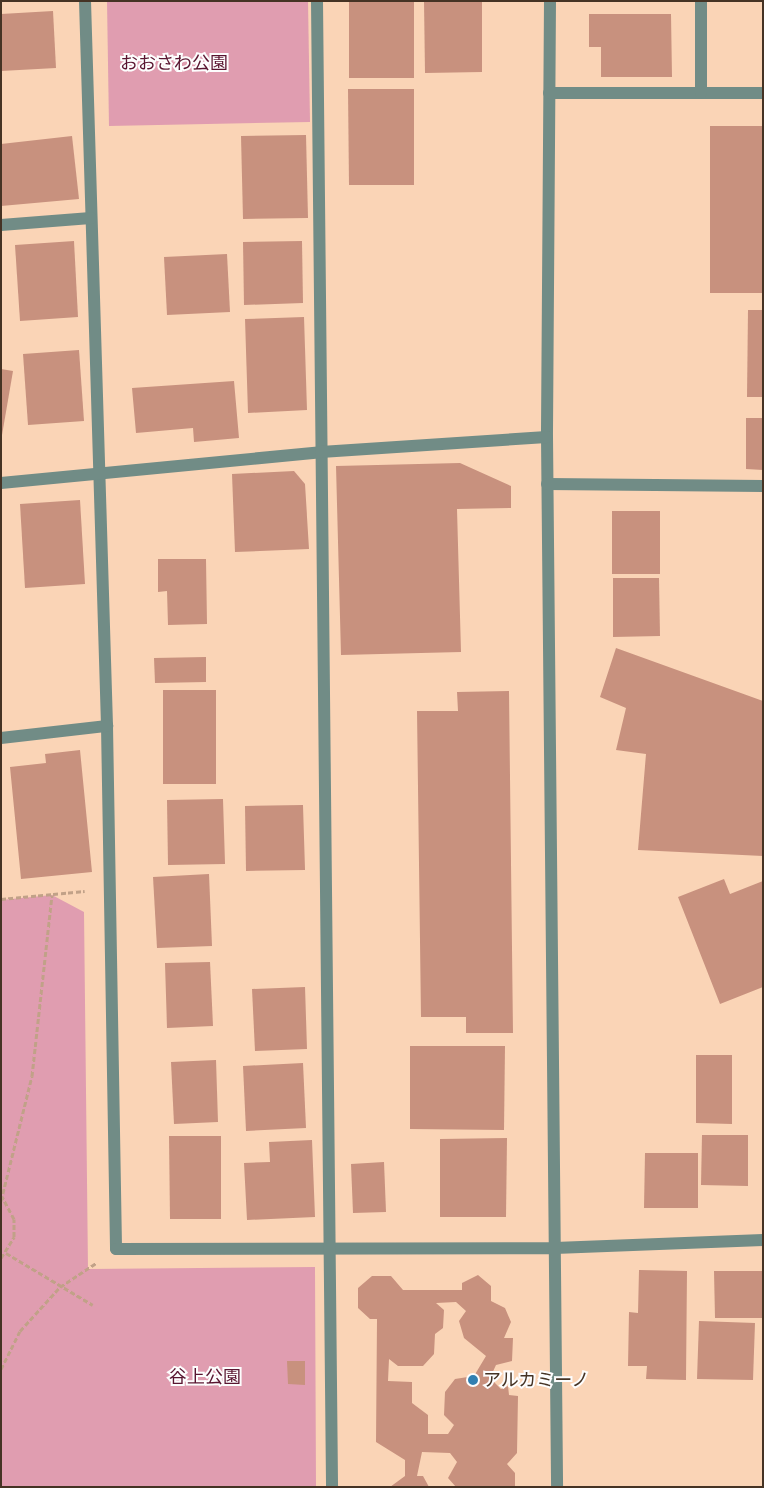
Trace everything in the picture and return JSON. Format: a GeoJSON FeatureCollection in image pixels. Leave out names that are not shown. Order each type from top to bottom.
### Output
{"type":"FeatureCollection","features":[{"type":"Feature","properties":{"kind":"street"},"geometry":{"type":"LineString","coordinates":[[84,1],[108,726],[116,1249],[555,1248],[763,1240]]}},
{"type":"Feature","properties":{"kind":"street"},"geometry":{"type":"LineString","coordinates":[[317,1],[332,1487]]}},
{"type":"Feature","properties":{"kind":"street"},"geometry":{"type":"LineString","coordinates":[[550,1],[547,484],[557,1487]]}},
{"type":"Feature","properties":{"kind":"street"},"geometry":{"type":"LineString","coordinates":[[701,93],[702,1]]}},
{"type":"Feature","properties":{"kind":"street"},"geometry":{"type":"LineString","coordinates":[[549,92],[763,93]]}},
{"type":"Feature","properties":{"kind":"street"},"geometry":{"type":"LineString","coordinates":[[1,225],[91,218]]}},
{"type":"Feature","properties":{"kind":"street"},"geometry":{"type":"LineString","coordinates":[[1,483],[321,452],[547,437]]}},
{"type":"Feature","properties":{"kind":"street"},"geometry":{"type":"LineString","coordinates":[[547,484],[763,486]]}},
{"type":"Feature","properties":{"kind":"street"},"geometry":{"type":"LineString","coordinates":[[1,738],[108,726]]}},
{"type":"Feature","properties":{"kind":"path"},"geometry":{"type":"LineString","coordinates":[[1,899],[111,889]]}},
{"type":"Feature","properties":{"kind":"path"},"geometry":{"type":"LineString","coordinates":[[1,1201],[32,1076],[52,894]]}},
{"type":"Feature","properties":{"kind":"path"},"geometry":{"type":"LineString","coordinates":[[1,1258],[14,1238],[14,1219],[2,1196]]}},
{"type":"Feature","properties":{"kind":"path"},"geometry":{"type":"LineString","coordinates":[[1,1369],[20,1331],[60,1287],[116,1249]]}},
{"type":"Feature","properties":{"kind":"path"},"geometry":{"type":"LineString","coordinates":[[6,1253],[93,1305]]}},
{"type":"Feature","properties":{"kind":"green space","name":"おおさわ公園"},"geometry":{"type":"Polygon","coordinates":[[[107,1],[308,1],[310,122],[109,126],[107,1]]]}},
{"type":"Feature","properties":{"kind":"green space","name":"谷上公園"},"geometry":{"type":"Polygon","coordinates":[[[52,895],[84,912],[88,1269],[315,1267],[316,1487],[1,1487],[1,900],[52,895]]]}},
{"type":"Feature","properties":{"kind":"building"},"geometry":{"type":"Polygon","coordinates":[[[424,1],[482,1],[482,72],[425,73],[424,1]]]}},
{"type":"Feature","properties":{"kind":"building"},"geometry":{"type":"Polygon","coordinates":[[[349,2],[414,2],[414,78],[349,78],[349,2]]]}},
{"type":"Feature","properties":{"kind":"building"},"geometry":{"type":"Polygon","coordinates":[[[53,11],[56,68],[1,71],[1,14],[53,11]]]}},
{"type":"Feature","properties":{"kind":"building"},"geometry":{"type":"Polygon","coordinates":[[[589,14],[671,14],[672,77],[601,77],[601,47],[589,47],[589,14]]]}},
{"type":"Feature","properties":{"kind":"building"},"geometry":{"type":"Polygon","coordinates":[[[348,89],[414,89],[414,185],[349,185],[348,89]]]}},
{"type":"Feature","properties":{"kind":"building"},"geometry":{"type":"Polygon","coordinates":[[[710,126],[763,126],[763,293],[710,293],[710,126]]]}},
{"type":"Feature","properties":{"kind":"building"},"geometry":{"type":"Polygon","coordinates":[[[306,135],[308,218],[243,219],[241,136],[306,135]]]}},
{"type":"Feature","properties":{"kind":"building"},"geometry":{"type":"Polygon","coordinates":[[[72,136],[79,199],[1,206],[1,144],[72,136]]]}},
{"type":"Feature","properties":{"kind":"building"},"geometry":{"type":"Polygon","coordinates":[[[74,241],[78,317],[20,321],[15,245],[74,241]]]}},
{"type":"Feature","properties":{"kind":"building"},"geometry":{"type":"Polygon","coordinates":[[[302,241],[303,303],[244,305],[243,242],[302,241]]]}},
{"type":"Feature","properties":{"kind":"building"},"geometry":{"type":"Polygon","coordinates":[[[227,254],[230,312],[167,315],[164,257],[227,254]]]}},
{"type":"Feature","properties":{"kind":"building"},"geometry":{"type":"Polygon","coordinates":[[[748,310],[763,310],[763,397],[747,397],[748,310]]]}},
{"type":"Feature","properties":{"kind":"building"},"geometry":{"type":"Polygon","coordinates":[[[304,317],[307,410],[248,413],[245,319],[304,317]]]}},
{"type":"Feature","properties":{"kind":"building"},"geometry":{"type":"Polygon","coordinates":[[[79,350],[84,421],[28,425],[23,354],[79,350]]]}},
{"type":"Feature","properties":{"kind":"building"},"geometry":{"type":"Polygon","coordinates":[[[1,369],[13,371],[2,435],[1,435],[1,369]]]}},
{"type":"Feature","properties":{"kind":"building"},"geometry":{"type":"Polygon","coordinates":[[[234,381],[239,438],[194,442],[193,428],[136,433],[132,388],[234,381]]]}},
{"type":"Feature","properties":{"kind":"building"},"geometry":{"type":"Polygon","coordinates":[[[746,418],[763,418],[763,470],[746,469],[746,418]]]}},
{"type":"Feature","properties":{"kind":"building"},"geometry":{"type":"Polygon","coordinates":[[[460,463],[511,486],[511,508],[457,509],[461,652],[341,655],[336,466],[460,463]]]}},
{"type":"Feature","properties":{"kind":"building"},"geometry":{"type":"Polygon","coordinates":[[[294,471],[305,484],[309,549],[235,552],[232,474],[294,471]]]}},
{"type":"Feature","properties":{"kind":"building"},"geometry":{"type":"Polygon","coordinates":[[[80,500],[85,584],[25,588],[20,504],[80,500]]]}},
{"type":"Feature","properties":{"kind":"building"},"geometry":{"type":"Polygon","coordinates":[[[612,511],[660,511],[660,574],[612,574],[612,511]]]}},
{"type":"Feature","properties":{"kind":"building"},"geometry":{"type":"Polygon","coordinates":[[[158,559],[206,559],[207,624],[168,625],[167,591],[158,592],[158,559]]]}},
{"type":"Feature","properties":{"kind":"building"},"geometry":{"type":"Polygon","coordinates":[[[613,578],[659,578],[660,636],[613,637],[613,578]]]}},
{"type":"Feature","properties":{"kind":"building"},"geometry":{"type":"Polygon","coordinates":[[[616,648],[763,701],[763,856],[638,850],[646,754],[616,750],[626,708],[600,697],[616,648]]]}},
{"type":"Feature","properties":{"kind":"building"},"geometry":{"type":"Polygon","coordinates":[[[206,657],[206,682],[155,683],[154,658],[206,657]]]}},
{"type":"Feature","properties":{"kind":"building"},"geometry":{"type":"Polygon","coordinates":[[[163,690],[216,690],[216,784],[163,784],[163,690]]]}},
{"type":"Feature","properties":{"kind":"building"},"geometry":{"type":"Polygon","coordinates":[[[509,691],[513,1033],[466,1033],[466,1017],[421,1017],[417,711],[458,711],[457,692],[509,691]]]}},
{"type":"Feature","properties":{"kind":"building"},"geometry":{"type":"Polygon","coordinates":[[[80,750],[92,872],[21,879],[10,767],[46,763],[45,754],[80,750]]]}},
{"type":"Feature","properties":{"kind":"building"},"geometry":{"type":"Polygon","coordinates":[[[223,799],[225,864],[168,865],[167,800],[223,799]]]}},
{"type":"Feature","properties":{"kind":"building"},"geometry":{"type":"Polygon","coordinates":[[[303,805],[305,870],[246,871],[245,806],[303,805]]]}},
{"type":"Feature","properties":{"kind":"building"},"geometry":{"type":"Polygon","coordinates":[[[209,874],[212,946],[157,948],[153,877],[209,874]]]}},
{"type":"Feature","properties":{"kind":"building"},"geometry":{"type":"Polygon","coordinates":[[[724,879],[730,894],[763,881],[763,987],[720,1004],[678,897],[724,879]]]}},
{"type":"Feature","properties":{"kind":"building"},"geometry":{"type":"Polygon","coordinates":[[[210,962],[213,1026],[167,1028],[165,963],[210,962]]]}},
{"type":"Feature","properties":{"kind":"building"},"geometry":{"type":"Polygon","coordinates":[[[305,987],[307,1049],[255,1051],[252,989],[305,987]]]}},
{"type":"Feature","properties":{"kind":"building"},"geometry":{"type":"Polygon","coordinates":[[[410,1046],[505,1046],[504,1130],[410,1129],[410,1046]]]}},
{"type":"Feature","properties":{"kind":"building"},"geometry":{"type":"Polygon","coordinates":[[[696,1055],[732,1055],[732,1124],[696,1123],[696,1055]]]}},
{"type":"Feature","properties":{"kind":"building"},"geometry":{"type":"Polygon","coordinates":[[[216,1060],[218,1122],[174,1124],[171,1062],[216,1060]]]}},
{"type":"Feature","properties":{"kind":"building"},"geometry":{"type":"Polygon","coordinates":[[[303,1063],[306,1128],[246,1131],[243,1066],[303,1063]]]}},
{"type":"Feature","properties":{"kind":"building"},"geometry":{"type":"Polygon","coordinates":[[[702,1135],[748,1135],[748,1186],[701,1185],[702,1135]]]}},
{"type":"Feature","properties":{"kind":"building"},"geometry":{"type":"Polygon","coordinates":[[[169,1136],[221,1136],[221,1219],[170,1219],[169,1136]]]}},
{"type":"Feature","properties":{"kind":"building"},"geometry":{"type":"Polygon","coordinates":[[[507,1138],[506,1217],[440,1217],[440,1139],[507,1138]]]}},
{"type":"Feature","properties":{"kind":"building"},"geometry":{"type":"Polygon","coordinates":[[[312,1140],[315,1217],[247,1220],[244,1163],[270,1162],[269,1142],[312,1140]]]}},
{"type":"Feature","properties":{"kind":"building"},"geometry":{"type":"Polygon","coordinates":[[[645,1153],[698,1153],[698,1208],[644,1208],[645,1153]]]}},
{"type":"Feature","properties":{"kind":"building"},"geometry":{"type":"Polygon","coordinates":[[[384,1162],[386,1212],[353,1213],[351,1164],[384,1162]]]}},
{"type":"Feature","properties":{"kind":"building"},"geometry":{"type":"Polygon","coordinates":[[[639,1270],[687,1271],[686,1380],[646,1379],[647,1366],[628,1366],[629,1312],[638,1313],[639,1270]]]}},
{"type":"Feature","properties":{"kind":"building"},"geometry":{"type":"Polygon","coordinates":[[[714,1271],[763,1271],[763,1318],[715,1318],[714,1271]]]}},
{"type":"Feature","properties":{"kind":"building","name":"アルカミーノ"},"geometry":{"type":"Polygon","coordinates":[[[478,1275],[491,1286],[491,1301],[505,1308],[511,1322],[504,1338],[513,1338],[512,1361],[496,1365],[490,1378],[501,1389],[508,1386],[509,1395],[518,1396],[517,1453],[507,1464],[515,1473],[515,1487],[456,1487],[448,1478],[457,1462],[450,1453],[422,1452],[417,1476],[423,1476],[429,1487],[390,1487],[405,1476],[405,1460],[376,1442],[377,1319],[370,1319],[358,1308],[358,1288],[372,1276],[391,1276],[403,1290],[462,1290],[462,1283],[478,1275]],[[456,1302],[436,1303],[444,1310],[443,1328],[435,1334],[434,1354],[423,1366],[398,1366],[389,1359],[388,1381],[412,1382],[412,1403],[428,1415],[428,1434],[448,1434],[454,1425],[444,1415],[445,1392],[455,1379],[474,1376],[486,1356],[464,1338],[459,1321],[466,1311],[456,1302]]]}},
{"type":"Feature","properties":{"kind":"building"},"geometry":{"type":"Polygon","coordinates":[[[699,1321],[755,1323],[753,1380],[697,1379],[699,1321]]]}},
{"type":"Feature","properties":{"kind":"building"},"geometry":{"type":"Polygon","coordinates":[[[287,1361],[305,1361],[305,1385],[288,1384],[287,1361]]]}},
{"type":"Feature","properties":{"kind":"place","name":"アルカミーノ"},"geometry":{"type":"Point","coordinates":[473,1380]}}]}
